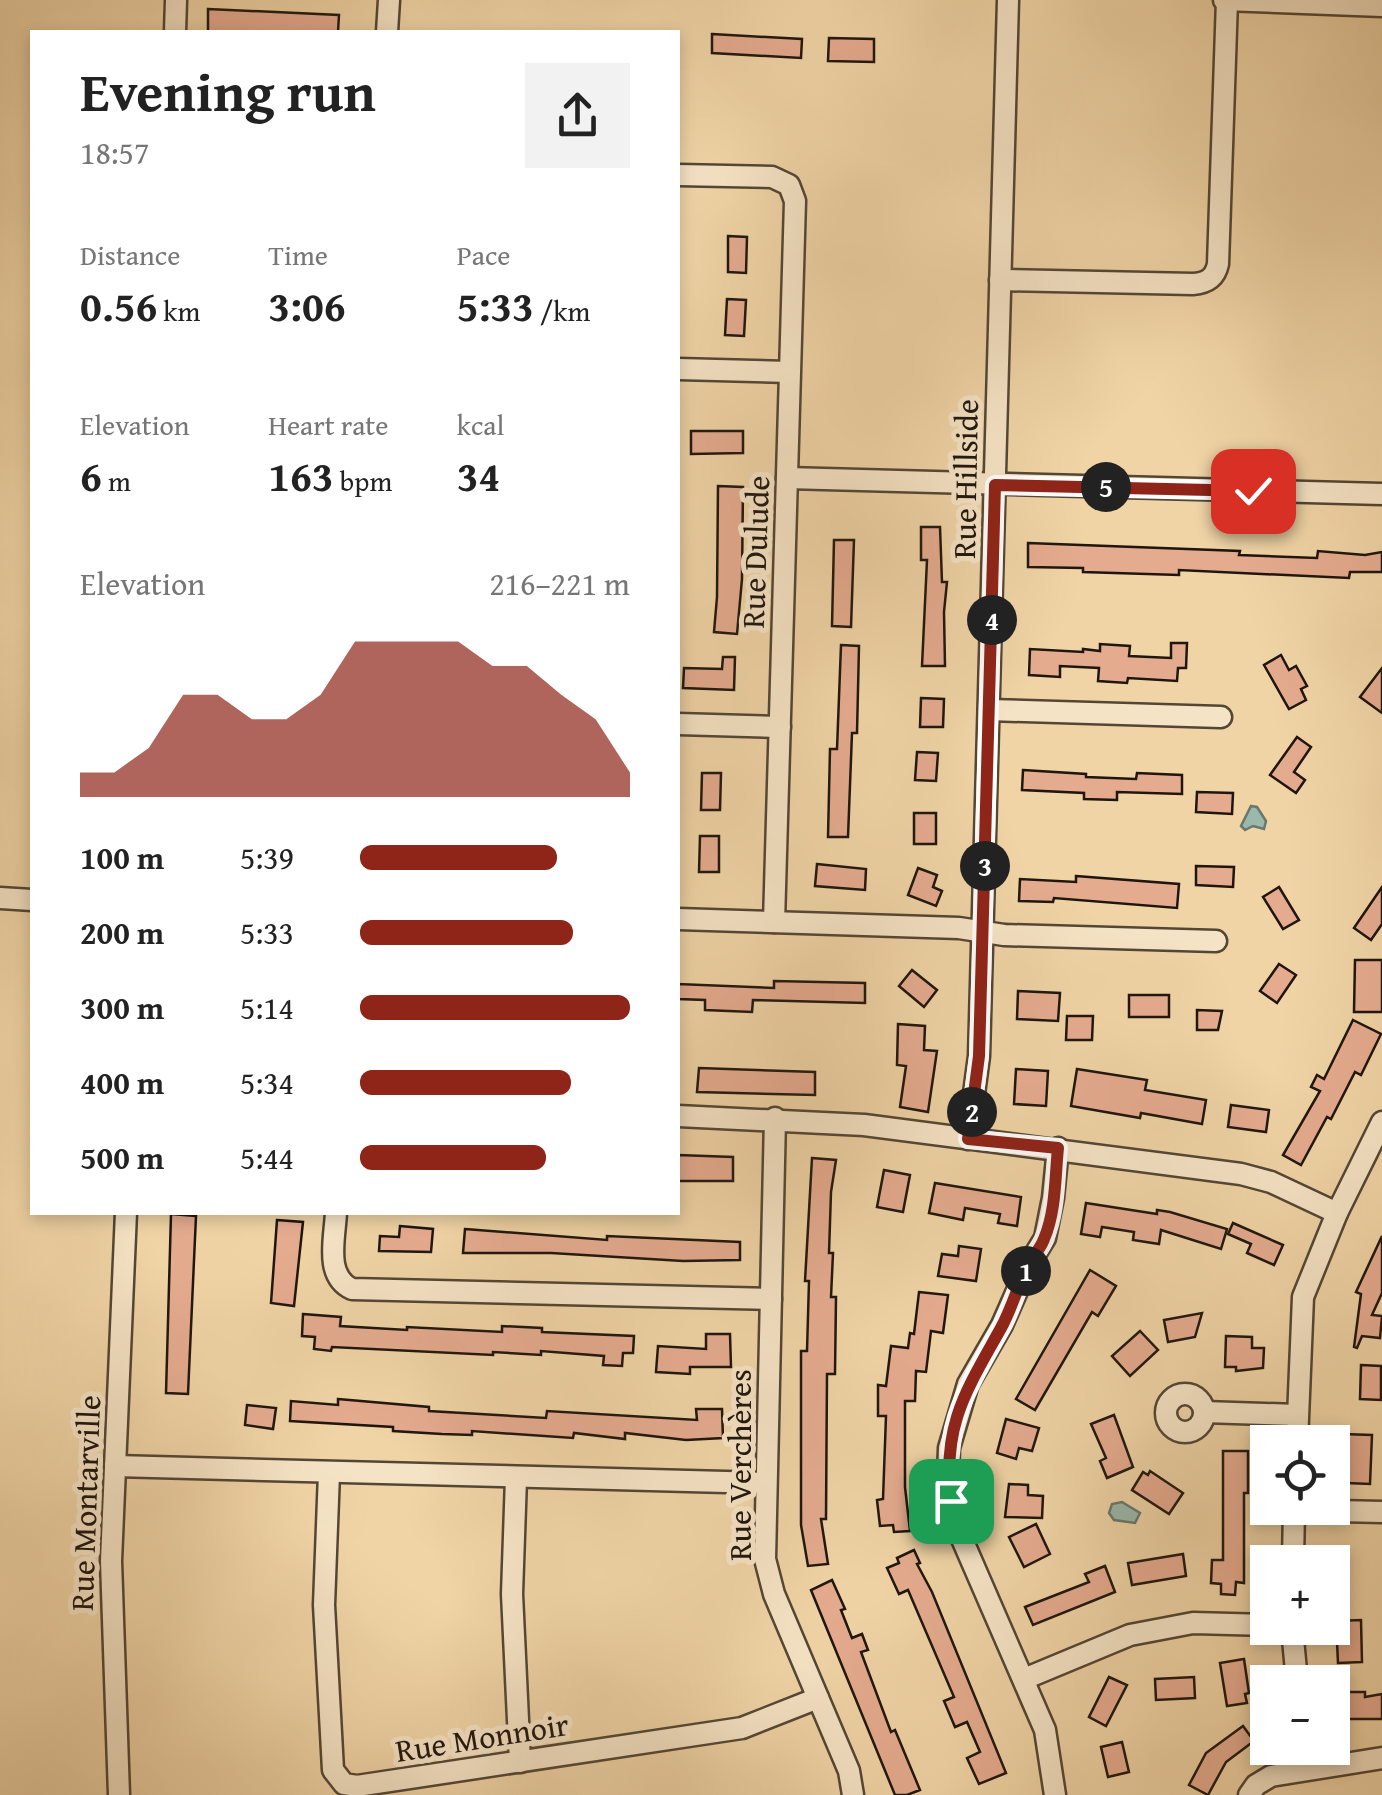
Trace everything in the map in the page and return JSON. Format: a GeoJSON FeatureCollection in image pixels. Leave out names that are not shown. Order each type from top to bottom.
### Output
{"type":"FeatureCollection","features":[{"type":"Feature","properties":{"kind":"street"},"geometry":{"type":"LineString","coordinates":[[175,30],[176,0]]}},
{"type":"Feature","properties":{"kind":"street"},"geometry":{"type":"LineString","coordinates":[[387,30],[388,0]]}},
{"type":"Feature","properties":{"kind":"street","name":"Rue Hillside"},"geometry":{"type":"LineString","coordinates":[[968,1139],[979,1056],[1008,0]]}},
{"type":"Feature","properties":{"kind":"street"},"geometry":{"type":"LineString","coordinates":[[1000,280],[1194,284],[1213,277],[1218,264],[1225,0],[1382,6]]}},
{"type":"Feature","properties":{"kind":"street","name":"Rue Dulude"},"geometry":{"type":"LineString","coordinates":[[680,175],[772,178],[789,185],[796,201],[774,922]]}},
{"type":"Feature","properties":{"kind":"street"},"geometry":{"type":"LineString","coordinates":[[680,369],[789,372]]}},
{"type":"Feature","properties":{"kind":"street"},"geometry":{"type":"LineString","coordinates":[[787,478],[1382,494]]}},
{"type":"Feature","properties":{"kind":"street"},"geometry":{"type":"LineString","coordinates":[[990,710],[1221,717]]}},
{"type":"Feature","properties":{"kind":"street"},"geometry":{"type":"LineString","coordinates":[[680,724],[780,728]]}},
{"type":"Feature","properties":{"kind":"street"},"geometry":{"type":"LineString","coordinates":[[0,898],[30,900]]}},
{"type":"Feature","properties":{"kind":"street"},"geometry":{"type":"LineString","coordinates":[[680,919],[1216,941]]}},
{"type":"Feature","properties":{"kind":"street"},"geometry":{"type":"LineString","coordinates":[[680,1116],[864,1124],[1251,1176],[1337,1213]]}},
{"type":"Feature","properties":{"kind":"street","name":"Rue Verchères"},"geometry":{"type":"LineString","coordinates":[[775,1118],[766,1483],[768,1577],[849,1771],[853,1795]]}},
{"type":"Feature","properties":{"kind":"street"},"geometry":{"type":"LineString","coordinates":[[1297,1425],[1302,1297],[1337,1213],[1382,1122]]}},
{"type":"Feature","properties":{"kind":"street"},"geometry":{"type":"LineString","coordinates":[[1056,1795],[1045,1730],[962,1539],[951,1501],[949,1448],[968,1384],[1044,1238],[1054,1198],[1058,1148]]}},
{"type":"Feature","properties":{"kind":"street","name":"Rue Montarville"},"geometry":{"type":"LineString","coordinates":[[119,1795],[111,1615],[126,1215]]}},
{"type":"Feature","properties":{"kind":"street"},"geometry":{"type":"LineString","coordinates":[[336,1215],[334,1269],[340,1282],[352,1289],[771,1299]]}},
{"type":"Feature","properties":{"kind":"street"},"geometry":{"type":"LineString","coordinates":[[1204,1412],[1298,1415]]}},
{"type":"Feature","properties":{"kind":"street"},"geometry":{"type":"LineString","coordinates":[[115,1466],[766,1483]]}},
{"type":"Feature","properties":{"kind":"street","name":"Rue Monnoir"},"geometry":{"type":"LineString","coordinates":[[328,1473],[324,1605],[334,1774],[344,1784],[357,1786],[742,1728],[818,1698]]}},
{"type":"Feature","properties":{"kind":"street"},"geometry":{"type":"LineString","coordinates":[[516,1478],[512,1594],[520,1762]]}},
{"type":"Feature","properties":{"kind":"street"},"geometry":{"type":"LineString","coordinates":[[1350,1511],[1382,1512]]}},
{"type":"Feature","properties":{"kind":"street"},"geometry":{"type":"LineString","coordinates":[[1024,1680],[1130,1635],[1193,1623],[1250,1625]]}},
{"type":"Feature","properties":{"kind":"street"},"geometry":{"type":"LineString","coordinates":[[1249,1795],[1265,1778],[1382,1758]]}},
{"type":"Feature","properties":{"kind":"street"},"geometry":{"type":"LineString","coordinates":[[1306,1765],[1306,1770]]}},
{"type":"Feature","properties":{"kind":"shaded area"},"geometry":{"type":"Polygon","coordinates":[[[1251,806],[1257,807],[1266,821],[1264,829],[1253,826],[1245,830],[1241,826],[1251,806]]]}},
{"type":"Feature","properties":{"kind":"shaded area"},"geometry":{"type":"Polygon","coordinates":[[[1122,1502],[1140,1513],[1135,1523],[1114,1520],[1109,1513],[1112,1504],[1122,1502]]]}},
{"type":"Feature","properties":{"kind":"building"},"geometry":{"type":"Polygon","coordinates":[[[208,9],[339,15],[338,30],[208,30],[208,9]]]}},
{"type":"Feature","properties":{"kind":"building"},"geometry":{"type":"Polygon","coordinates":[[[712,34],[802,39],[801,58],[712,53],[712,34]]]}},
{"type":"Feature","properties":{"kind":"building"},"geometry":{"type":"Polygon","coordinates":[[[829,38],[874,39],[874,62],[828,61],[829,38]]]}},
{"type":"Feature","properties":{"kind":"building"},"geometry":{"type":"Polygon","coordinates":[[[728,236],[747,237],[746,273],[728,272],[728,236]]]}},
{"type":"Feature","properties":{"kind":"building"},"geometry":{"type":"Polygon","coordinates":[[[727,299],[746,300],[744,336],[725,335],[727,299]]]}},
{"type":"Feature","properties":{"kind":"building"},"geometry":{"type":"Polygon","coordinates":[[[691,431],[743,431],[743,453],[691,454],[691,431]]]}},
{"type":"Feature","properties":{"kind":"building"},"geometry":{"type":"Polygon","coordinates":[[[718,486],[743,487],[737,634],[714,632],[718,486]]]}},
{"type":"Feature","properties":{"kind":"building"},"geometry":{"type":"Polygon","coordinates":[[[921,527],[940,527],[942,582],[947,582],[945,666],[922,666],[927,560],[921,560],[921,527]]]}},
{"type":"Feature","properties":{"kind":"building"},"geometry":{"type":"Polygon","coordinates":[[[834,540],[854,540],[851,627],[832,626],[834,540]]]}},
{"type":"Feature","properties":{"kind":"building"},"geometry":{"type":"Polygon","coordinates":[[[1028,543],[1317,558],[1318,551],[1365,555],[1382,552],[1382,572],[1350,572],[1349,578],[1179,570],[1179,575],[1083,572],[1083,568],[1028,567],[1028,543]]]}},
{"type":"Feature","properties":{"kind":"building"},"geometry":{"type":"Polygon","coordinates":[[[1171,643],[1187,643],[1186,668],[1178,668],[1177,681],[1098,681],[1099,668],[1060,666],[1060,677],[1029,675],[1030,649],[1100,651],[1100,644],[1130,646],[1129,656],[1171,658],[1171,643]]]}},
{"type":"Feature","properties":{"kind":"building"},"geometry":{"type":"Polygon","coordinates":[[[841,645],[859,646],[857,733],[852,733],[848,837],[828,837],[830,749],[837,749],[841,645]]]}},
{"type":"Feature","properties":{"kind":"building"},"geometry":{"type":"Polygon","coordinates":[[[1281,655],[1289,670],[1296,666],[1307,686],[1301,689],[1306,700],[1289,709],[1264,665],[1281,655]]]}},
{"type":"Feature","properties":{"kind":"building"},"geometry":{"type":"Polygon","coordinates":[[[723,657],[735,657],[734,690],[683,688],[684,668],[722,669],[723,657]]]}},
{"type":"Feature","properties":{"kind":"building"},"geometry":{"type":"Polygon","coordinates":[[[1382,668],[1382,713],[1360,697],[1382,668]]]}},
{"type":"Feature","properties":{"kind":"building"},"geometry":{"type":"Polygon","coordinates":[[[921,698],[944,699],[943,727],[920,727],[921,698]]]}},
{"type":"Feature","properties":{"kind":"building"},"geometry":{"type":"Polygon","coordinates":[[[1297,737],[1311,747],[1294,772],[1305,780],[1296,793],[1270,775],[1297,737]]]}},
{"type":"Feature","properties":{"kind":"building"},"geometry":{"type":"Polygon","coordinates":[[[917,752],[938,753],[936,781],[915,780],[917,752]]]}},
{"type":"Feature","properties":{"kind":"building"},"geometry":{"type":"Polygon","coordinates":[[[1023,770],[1136,779],[1137,773],[1182,775],[1182,794],[1117,792],[1117,800],[1084,799],[1084,793],[1022,790],[1023,770]]]}},
{"type":"Feature","properties":{"kind":"building"},"geometry":{"type":"Polygon","coordinates":[[[702,773],[721,773],[720,810],[701,810],[702,773]]]}},
{"type":"Feature","properties":{"kind":"building"},"geometry":{"type":"Polygon","coordinates":[[[1197,792],[1233,793],[1232,814],[1196,812],[1197,792]]]}},
{"type":"Feature","properties":{"kind":"building"},"geometry":{"type":"Polygon","coordinates":[[[914,813],[936,813],[936,844],[914,844],[914,813]]]}},
{"type":"Feature","properties":{"kind":"building"},"geometry":{"type":"Polygon","coordinates":[[[700,836],[719,836],[719,872],[699,872],[700,836]]]}},
{"type":"Feature","properties":{"kind":"building"},"geometry":{"type":"Polygon","coordinates":[[[817,864],[866,869],[865,890],[815,886],[817,864]]]}},
{"type":"Feature","properties":{"kind":"building"},"geometry":{"type":"Polygon","coordinates":[[[1196,866],[1234,867],[1233,887],[1196,885],[1196,866]]]}},
{"type":"Feature","properties":{"kind":"building"},"geometry":{"type":"Polygon","coordinates":[[[918,868],[937,875],[933,887],[942,891],[936,906],[908,895],[918,868]]]}},
{"type":"Feature","properties":{"kind":"building"},"geometry":{"type":"Polygon","coordinates":[[[1076,876],[1179,884],[1177,908],[1054,898],[1053,902],[1019,901],[1020,879],[1076,882],[1076,876]]]}},
{"type":"Feature","properties":{"kind":"building"},"geometry":{"type":"Polygon","coordinates":[[[1279,887],[1299,920],[1283,929],[1263,897],[1279,887]]]}},
{"type":"Feature","properties":{"kind":"building"},"geometry":{"type":"Polygon","coordinates":[[[1382,887],[1382,924],[1371,940],[1354,928],[1382,887]]]}},
{"type":"Feature","properties":{"kind":"building"},"geometry":{"type":"Polygon","coordinates":[[[1355,960],[1382,960],[1382,1012],[1354,1012],[1355,960]]]}},
{"type":"Feature","properties":{"kind":"building"},"geometry":{"type":"Polygon","coordinates":[[[1279,964],[1296,975],[1277,1003],[1260,991],[1279,964]]]}},
{"type":"Feature","properties":{"kind":"building"},"geometry":{"type":"Polygon","coordinates":[[[912,970],[937,990],[924,1007],[899,986],[912,970]]]}},
{"type":"Feature","properties":{"kind":"building"},"geometry":{"type":"Polygon","coordinates":[[[774,981],[865,983],[865,1003],[753,1000],[752,1012],[705,1010],[705,1000],[680,999],[680,984],[774,988],[774,981]]]}},
{"type":"Feature","properties":{"kind":"building"},"geometry":{"type":"Polygon","coordinates":[[[1018,991],[1060,993],[1058,1021],[1017,1019],[1018,991]]]}},
{"type":"Feature","properties":{"kind":"building"},"geometry":{"type":"Polygon","coordinates":[[[1129,995],[1169,995],[1169,1017],[1129,1017],[1129,995]]]}},
{"type":"Feature","properties":{"kind":"building"},"geometry":{"type":"Polygon","coordinates":[[[1197,1010],[1222,1011],[1218,1030],[1197,1030],[1197,1010]]]}},
{"type":"Feature","properties":{"kind":"building"},"geometry":{"type":"Polygon","coordinates":[[[1067,1016],[1093,1016],[1092,1040],[1066,1040],[1067,1016]]]}},
{"type":"Feature","properties":{"kind":"building"},"geometry":{"type":"Polygon","coordinates":[[[1353,1020],[1381,1034],[1361,1075],[1355,1072],[1301,1165],[1283,1155],[1320,1091],[1311,1087],[1317,1075],[1324,1079],[1353,1020]]]}},
{"type":"Feature","properties":{"kind":"building"},"geometry":{"type":"Polygon","coordinates":[[[898,1024],[925,1026],[924,1050],[937,1051],[928,1112],[900,1107],[906,1066],[897,1065],[898,1024]]]}},
{"type":"Feature","properties":{"kind":"building"},"geometry":{"type":"Polygon","coordinates":[[[699,1068],[815,1072],[815,1095],[697,1092],[699,1068]]]}},
{"type":"Feature","properties":{"kind":"building"},"geometry":{"type":"Polygon","coordinates":[[[1016,1069],[1048,1071],[1046,1106],[1014,1104],[1016,1069]]]}},
{"type":"Feature","properties":{"kind":"building"},"geometry":{"type":"Polygon","coordinates":[[[1077,1069],[1147,1080],[1145,1090],[1206,1100],[1202,1124],[1071,1106],[1077,1069]]]}},
{"type":"Feature","properties":{"kind":"building"},"geometry":{"type":"Polygon","coordinates":[[[1231,1105],[1269,1110],[1266,1132],[1228,1127],[1231,1105]]]}},
{"type":"Feature","properties":{"kind":"building"},"geometry":{"type":"Polygon","coordinates":[[[680,1155],[733,1157],[733,1181],[680,1181],[680,1155]]]}},
{"type":"Feature","properties":{"kind":"building"},"geometry":{"type":"Polygon","coordinates":[[[812,1158],[836,1160],[829,1253],[833,1253],[831,1297],[836,1297],[835,1374],[827,1374],[826,1519],[821,1519],[828,1564],[808,1566],[801,1525],[801,1351],[807,1351],[809,1281],[805,1281],[812,1158]]]}},
{"type":"Feature","properties":{"kind":"building"},"geometry":{"type":"Polygon","coordinates":[[[884,1170],[910,1175],[903,1212],[877,1207],[884,1170]]]}},
{"type":"Feature","properties":{"kind":"building"},"geometry":{"type":"Polygon","coordinates":[[[935,1183],[1021,1197],[1017,1226],[998,1223],[1000,1214],[965,1208],[963,1220],[929,1213],[935,1183]]]}},
{"type":"Feature","properties":{"kind":"building"},"geometry":{"type":"Polygon","coordinates":[[[1086,1203],[1157,1214],[1157,1210],[1170,1212],[1227,1229],[1221,1249],[1161,1230],[1159,1244],[1133,1240],[1134,1232],[1102,1227],[1100,1237],[1081,1234],[1086,1203]]]}},
{"type":"Feature","properties":{"kind":"building"},"geometry":{"type":"Polygon","coordinates":[[[171,1215],[196,1216],[188,1394],[166,1393],[171,1215]]]}},
{"type":"Feature","properties":{"kind":"building"},"geometry":{"type":"Polygon","coordinates":[[[277,1220],[303,1222],[294,1306],[271,1303],[277,1220]]]}},
{"type":"Feature","properties":{"kind":"building"},"geometry":{"type":"Polygon","coordinates":[[[1233,1223],[1283,1245],[1274,1265],[1247,1253],[1251,1244],[1228,1234],[1233,1223]]]}},
{"type":"Feature","properties":{"kind":"building"},"geometry":{"type":"Polygon","coordinates":[[[400,1226],[433,1229],[431,1252],[379,1251],[380,1236],[399,1237],[400,1226]]]}},
{"type":"Feature","properties":{"kind":"building"},"geometry":{"type":"Polygon","coordinates":[[[465,1229],[607,1240],[607,1236],[740,1242],[740,1260],[463,1253],[465,1229]]]}},
{"type":"Feature","properties":{"kind":"building"},"geometry":{"type":"Polygon","coordinates":[[[1382,1236],[1382,1293],[1372,1315],[1382,1316],[1380,1338],[1362,1336],[1357,1348],[1354,1347],[1361,1294],[1356,1292],[1382,1236]]]}},
{"type":"Feature","properties":{"kind":"building"},"geometry":{"type":"Polygon","coordinates":[[[959,1246],[981,1249],[976,1281],[938,1276],[942,1254],[958,1256],[959,1246]]]}},
{"type":"Feature","properties":{"kind":"building"},"geometry":{"type":"Polygon","coordinates":[[[1090,1270],[1116,1286],[1098,1316],[1092,1312],[1035,1410],[1016,1399],[1090,1270]]]}},
{"type":"Feature","properties":{"kind":"building"},"geometry":{"type":"Polygon","coordinates":[[[919,1292],[948,1295],[943,1333],[931,1331],[926,1372],[916,1371],[915,1401],[905,1401],[905,1487],[910,1531],[894,1532],[893,1525],[880,1526],[877,1500],[883,1499],[886,1416],[878,1416],[878,1385],[886,1386],[891,1346],[908,1348],[910,1333],[914,1334],[919,1292]]]}},
{"type":"Feature","properties":{"kind":"building"},"geometry":{"type":"Polygon","coordinates":[[[1202,1313],[1195,1337],[1168,1342],[1164,1320],[1202,1313]]]}},
{"type":"Feature","properties":{"kind":"building"},"geometry":{"type":"Polygon","coordinates":[[[303,1314],[341,1317],[340,1326],[502,1332],[502,1326],[634,1336],[633,1353],[623,1353],[622,1366],[603,1365],[604,1356],[541,1351],[541,1355],[493,1355],[314,1349],[315,1337],[302,1336],[303,1314]]]}},
{"type":"Feature","properties":{"kind":"building"},"geometry":{"type":"Polygon","coordinates":[[[1140,1331],[1158,1350],[1130,1376],[1112,1356],[1140,1331]]]}},
{"type":"Feature","properties":{"kind":"building"},"geometry":{"type":"Polygon","coordinates":[[[706,1334],[730,1334],[731,1367],[690,1367],[690,1374],[656,1372],[658,1346],[706,1349],[706,1334]]]}},
{"type":"Feature","properties":{"kind":"building"},"geometry":{"type":"Polygon","coordinates":[[[1226,1336],[1252,1337],[1252,1348],[1264,1348],[1263,1368],[1236,1371],[1236,1367],[1225,1367],[1226,1336]]]}},
{"type":"Feature","properties":{"kind":"building"},"geometry":{"type":"Polygon","coordinates":[[[1361,1365],[1381,1366],[1381,1400],[1360,1399],[1361,1365]]]}},
{"type":"Feature","properties":{"kind":"building"},"geometry":{"type":"Polygon","coordinates":[[[338,1399],[429,1407],[429,1411],[546,1418],[547,1411],[697,1420],[696,1409],[722,1409],[723,1438],[686,1440],[625,1433],[625,1439],[574,1433],[573,1438],[472,1431],[472,1435],[442,1434],[290,1421],[291,1401],[338,1405],[338,1399]]]}},
{"type":"Feature","properties":{"kind":"building"},"geometry":{"type":"Polygon","coordinates":[[[247,1405],[276,1408],[273,1429],[245,1425],[247,1405]]]}},
{"type":"Feature","properties":{"kind":"building"},"geometry":{"type":"Polygon","coordinates":[[[1114,1415],[1133,1467],[1107,1478],[1100,1461],[1106,1458],[1091,1424],[1114,1415]]]}},
{"type":"Feature","properties":{"kind":"building"},"geometry":{"type":"Polygon","coordinates":[[[1006,1419],[1039,1428],[1032,1451],[1019,1448],[1016,1459],[997,1453],[1006,1419]]]}},
{"type":"Feature","properties":{"kind":"building"},"geometry":{"type":"Polygon","coordinates":[[[1350,1434],[1372,1435],[1370,1484],[1350,1483],[1350,1434]]]}},
{"type":"Feature","properties":{"kind":"building"},"geometry":{"type":"Polygon","coordinates":[[[1223,1451],[1248,1451],[1244,1583],[1236,1582],[1235,1595],[1221,1594],[1221,1584],[1211,1583],[1212,1560],[1223,1560],[1223,1451]]]}},
{"type":"Feature","properties":{"kind":"building"},"geometry":{"type":"Polygon","coordinates":[[[1150,1471],[1183,1493],[1169,1514],[1132,1490],[1143,1472],[1148,1475],[1150,1471]]]}},
{"type":"Feature","properties":{"kind":"building"},"geometry":{"type":"Polygon","coordinates":[[[1009,1484],[1028,1485],[1028,1495],[1043,1496],[1042,1518],[1005,1517],[1009,1484]]]}},
{"type":"Feature","properties":{"kind":"building"},"geometry":{"type":"Polygon","coordinates":[[[1036,1524],[1050,1554],[1024,1567],[1009,1537],[1036,1524]]]}},
{"type":"Feature","properties":{"kind":"building"},"geometry":{"type":"Polygon","coordinates":[[[914,1550],[1006,1773],[979,1784],[967,1758],[980,1752],[967,1722],[955,1727],[944,1701],[954,1697],[908,1590],[899,1594],[887,1568],[914,1550]]]}},
{"type":"Feature","properties":{"kind":"building"},"geometry":{"type":"Polygon","coordinates":[[[1183,1554],[1186,1576],[1132,1585],[1128,1563],[1183,1554]]]}},
{"type":"Feature","properties":{"kind":"building"},"geometry":{"type":"Polygon","coordinates":[[[1105,1566],[1115,1592],[1033,1625],[1025,1607],[1089,1582],[1085,1574],[1105,1566]]]}},
{"type":"Feature","properties":{"kind":"building"},"geometry":{"type":"Polygon","coordinates":[[[832,1580],[852,1638],[862,1634],[868,1650],[861,1652],[891,1732],[895,1730],[920,1790],[907,1795],[895,1795],[811,1590],[832,1580]]]}},
{"type":"Feature","properties":{"kind":"building"},"geometry":{"type":"Polygon","coordinates":[[[1350,1620],[1361,1620],[1362,1662],[1338,1663],[1337,1645],[1350,1645],[1350,1620]]]}},
{"type":"Feature","properties":{"kind":"building"},"geometry":{"type":"Polygon","coordinates":[[[1244,1659],[1247,1703],[1227,1706],[1220,1663],[1244,1659]]]}},
{"type":"Feature","properties":{"kind":"building"},"geometry":{"type":"Polygon","coordinates":[[[1109,1677],[1127,1685],[1106,1726],[1089,1717],[1109,1677]]]}},
{"type":"Feature","properties":{"kind":"building"},"geometry":{"type":"Polygon","coordinates":[[[1194,1677],[1195,1698],[1156,1700],[1155,1679],[1194,1677]]]}},
{"type":"Feature","properties":{"kind":"building"},"geometry":{"type":"Polygon","coordinates":[[[1350,1692],[1365,1692],[1365,1697],[1382,1694],[1382,1719],[1350,1719],[1350,1692]]]}},
{"type":"Feature","properties":{"kind":"building"},"geometry":{"type":"Polygon","coordinates":[[[1243,1726],[1250,1736],[1250,1744],[1226,1762],[1208,1795],[1189,1785],[1206,1753],[1243,1726]]]}},
{"type":"Feature","properties":{"kind":"building"},"geometry":{"type":"Polygon","coordinates":[[[1122,1742],[1129,1772],[1108,1777],[1101,1747],[1122,1742]]]}},
{"type":"Feature","properties":{"kind":"route"},"geometry":{"type":"LineString","coordinates":[[951,1501],[949,1448],[955,1420],[968,1384],[1044,1238],[1054,1198],[1058,1148],[968,1139],[979,1056],[995,485],[1253,491]]}}]}
